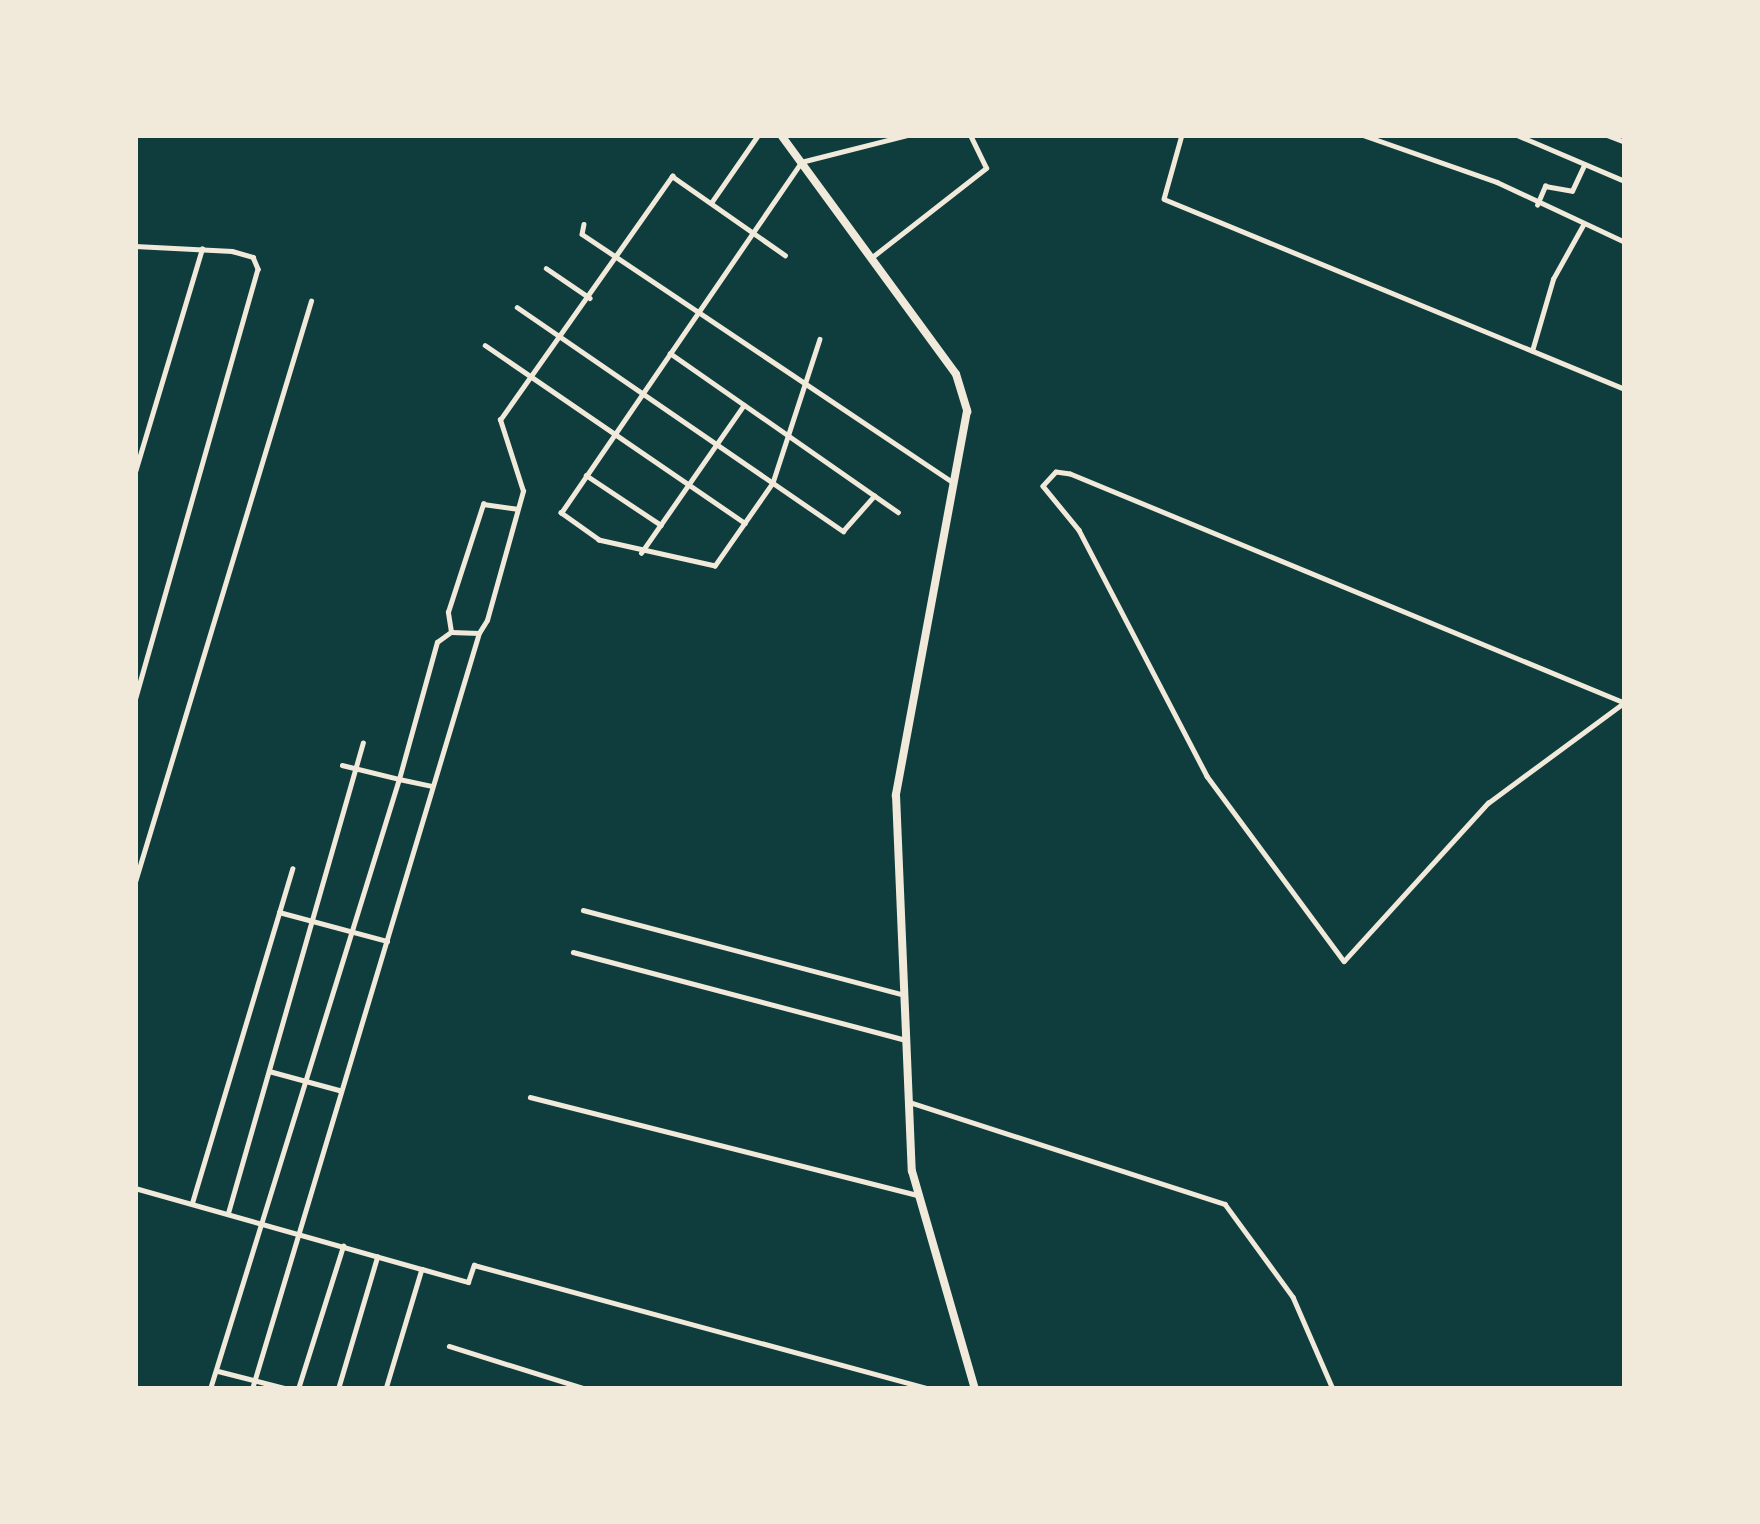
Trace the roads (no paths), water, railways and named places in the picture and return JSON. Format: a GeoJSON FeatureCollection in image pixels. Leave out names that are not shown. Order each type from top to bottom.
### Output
{"type":"FeatureCollection","features":[{"type":"Feature","properties":{"kind":"main road"},"geometry":{"type":"LineString","coordinates":[[782,135],[963,394],[957,484],[896,795],[909,1102],[918,1195],[975,1389]]}},
{"type":"Feature","properties":{"kind":"street"},"geometry":{"type":"LineString","coordinates":[[711,203],[758,135]]}},
{"type":"Feature","properties":{"kind":"street"},"geometry":{"type":"LineString","coordinates":[[820,339],[809,388],[773,483],[715,566],[641,554],[599,540],[561,513],[801,162],[908,135]]}},
{"type":"Feature","properties":{"kind":"street"},"geometry":{"type":"LineString","coordinates":[[871,258],[986,168],[970,135]]}},
{"type":"Feature","properties":{"kind":"street"},"geometry":{"type":"LineString","coordinates":[[1182,135],[1165,199],[1625,389]]}},
{"type":"Feature","properties":{"kind":"street"},"geometry":{"type":"LineString","coordinates":[[1363,135],[1497,182],[1537,205],[1625,242]]}},
{"type":"Feature","properties":{"kind":"street"},"geometry":{"type":"LineString","coordinates":[[1517,135],[1625,181]]}},
{"type":"Feature","properties":{"kind":"street"},"geometry":{"type":"LineString","coordinates":[[1607,135],[1625,142]]}},
{"type":"Feature","properties":{"kind":"street"},"geometry":{"type":"LineString","coordinates":[[1537,205],[1545,186],[1572,191],[1584,163]]}},
{"type":"Feature","properties":{"kind":"street"},"geometry":{"type":"LineString","coordinates":[[252,1389],[517,509],[524,476],[500,420],[672,176],[785,254]]}},
{"type":"Feature","properties":{"kind":"street"},"geometry":{"type":"LineString","coordinates":[[584,224],[582,234],[957,484]]}},
{"type":"Feature","properties":{"kind":"street"},"geometry":{"type":"LineString","coordinates":[[1532,351],[1553,279],[1583,225]]}},
{"type":"Feature","properties":{"kind":"street"},"geometry":{"type":"LineString","coordinates":[[135,246],[253,256],[258,285],[135,702]]}},
{"type":"Feature","properties":{"kind":"street"},"geometry":{"type":"LineString","coordinates":[[135,472],[202,249]]}},
{"type":"Feature","properties":{"kind":"street"},"geometry":{"type":"LineString","coordinates":[[546,268],[590,298]]}},
{"type":"Feature","properties":{"kind":"street"},"geometry":{"type":"LineString","coordinates":[[135,882],[310,301]]}},
{"type":"Feature","properties":{"kind":"street"},"geometry":{"type":"LineString","coordinates":[[517,308],[843,531],[874,496]]}},
{"type":"Feature","properties":{"kind":"street"},"geometry":{"type":"LineString","coordinates":[[485,346],[746,523]]}},
{"type":"Feature","properties":{"kind":"street"},"geometry":{"type":"LineString","coordinates":[[670,353],[898,512]]}},
{"type":"Feature","properties":{"kind":"street"},"geometry":{"type":"LineString","coordinates":[[641,554],[744,405]]}},
{"type":"Feature","properties":{"kind":"street"},"geometry":{"type":"LineString","coordinates":[[1056,472],[1070,474],[1624,702],[1488,803],[1344,961],[1207,776],[1079,530],[1043,486],[1056,472]]}},
{"type":"Feature","properties":{"kind":"street"},"geometry":{"type":"LineString","coordinates":[[586,475],[661,525]]}},
{"type":"Feature","properties":{"kind":"street"},"geometry":{"type":"LineString","coordinates":[[451,632],[448,612],[482,504],[517,509]]}},
{"type":"Feature","properties":{"kind":"street"},"geometry":{"type":"LineString","coordinates":[[211,1389],[310,1082],[437,642],[451,632],[479,633]]}},
{"type":"Feature","properties":{"kind":"street"},"geometry":{"type":"LineString","coordinates":[[228,1214],[363,743]]}},
{"type":"Feature","properties":{"kind":"street"},"geometry":{"type":"LineString","coordinates":[[342,765],[432,787]]}},
{"type":"Feature","properties":{"kind":"street"},"geometry":{"type":"LineString","coordinates":[[192,1203],[292,869]]}},
{"type":"Feature","properties":{"kind":"street"},"geometry":{"type":"LineString","coordinates":[[583,910],[904,995]]}},
{"type":"Feature","properties":{"kind":"street"},"geometry":{"type":"LineString","coordinates":[[279,912],[387,941]]}},
{"type":"Feature","properties":{"kind":"street"},"geometry":{"type":"LineString","coordinates":[[573,952],[907,1040]]}},
{"type":"Feature","properties":{"kind":"street"},"geometry":{"type":"LineString","coordinates":[[269,1071],[339,1090]]}},
{"type":"Feature","properties":{"kind":"street"},"geometry":{"type":"LineString","coordinates":[[530,1097],[918,1195]]}},
{"type":"Feature","properties":{"kind":"street"},"geometry":{"type":"LineString","coordinates":[[909,1102],[1225,1204],[1293,1297],[1333,1389]]}},
{"type":"Feature","properties":{"kind":"street"},"geometry":{"type":"LineString","coordinates":[[136,1191],[468,1282],[474,1265],[928,1389]]}},
{"type":"Feature","properties":{"kind":"street"},"geometry":{"type":"LineString","coordinates":[[298,1389],[343,1246]]}},
{"type":"Feature","properties":{"kind":"street"},"geometry":{"type":"LineString","coordinates":[[338,1389],[377,1257]]}},
{"type":"Feature","properties":{"kind":"street"},"geometry":{"type":"LineString","coordinates":[[386,1389],[422,1268]]}},
{"type":"Feature","properties":{"kind":"street"},"geometry":{"type":"LineString","coordinates":[[449,1346],[586,1389]]}},
{"type":"Feature","properties":{"kind":"street"},"geometry":{"type":"LineString","coordinates":[[216,1370],[288,1389]]}}]}
